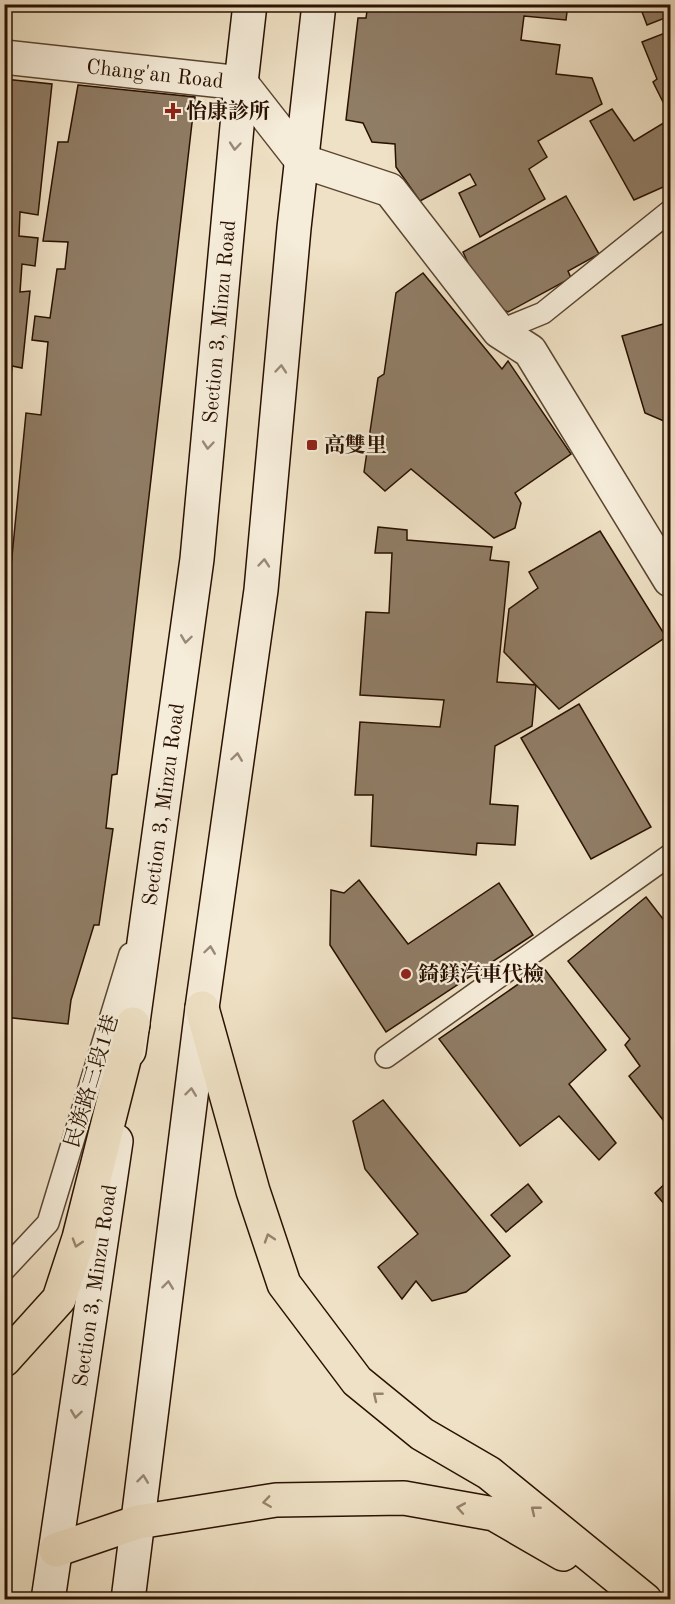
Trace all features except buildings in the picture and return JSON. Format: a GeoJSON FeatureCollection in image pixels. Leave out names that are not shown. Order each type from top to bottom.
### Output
{"type":"FeatureCollection","features":[{"type":"Feature","properties":{"kind":"highway"},"geometry":{"type":"LineString","coordinates":[[202,1008],[253,1191],[284,1284],[357,1381],[423,1434],[489,1473],[644,1599]]}},
{"type":"Feature","properties":{"kind":"highway"},"geometry":{"type":"LineString","coordinates":[[4,1360],[59,1299],[79,1238],[133,1024]]}},
{"type":"Feature","properties":{"kind":"highway"},"geometry":{"type":"LineString","coordinates":[[56,1550],[138,1522],[276,1500],[404,1498],[494,1514],[644,1599]]}},
{"type":"Feature","properties":{"kind":"main road","name":"Section 3, Minzu Road"},"geometry":{"type":"LineString","coordinates":[[48,1599],[133,1024],[197,559],[250,4]]}},
{"type":"Feature","properties":{"kind":"main road"},"geometry":{"type":"LineString","coordinates":[[128,1599],[202,1008],[261,590],[302,161],[320,4]]}},
{"type":"Feature","properties":{"kind":"main road","name":"Chang'an Road"},"geometry":{"type":"LineString","coordinates":[[4,57],[241,83],[302,161]]}},
{"type":"Feature","properties":{"kind":"main road"},"geometry":{"type":"LineString","coordinates":[[302,161],[390,190],[500,331],[530,351],[670,580]]}},
{"type":"Feature","properties":{"kind":"lane"},"geometry":{"type":"LineString","coordinates":[[500,331],[543,313],[670,211]]}},
{"type":"Feature","properties":{"kind":"lane"},"geometry":{"type":"LineString","coordinates":[[386,1057],[670,855]]}},
{"type":"Feature","properties":{"kind":"lane","name":"民族路三段1巷"},"geometry":{"type":"LineString","coordinates":[[4,1270],[48,1223],[153,878]]}},
{"type":"Feature","properties":{"kind":"place","name":"怡康診所"},"geometry":{"type":"Point","coordinates":[173,111]}},
{"type":"Feature","properties":{"kind":"place","name":"高雙里"},"geometry":{"type":"Point","coordinates":[312,445]}},
{"type":"Feature","properties":{"kind":"place","name":"錡鎂汽車代檢"},"geometry":{"type":"Point","coordinates":[406,974]}}]}
